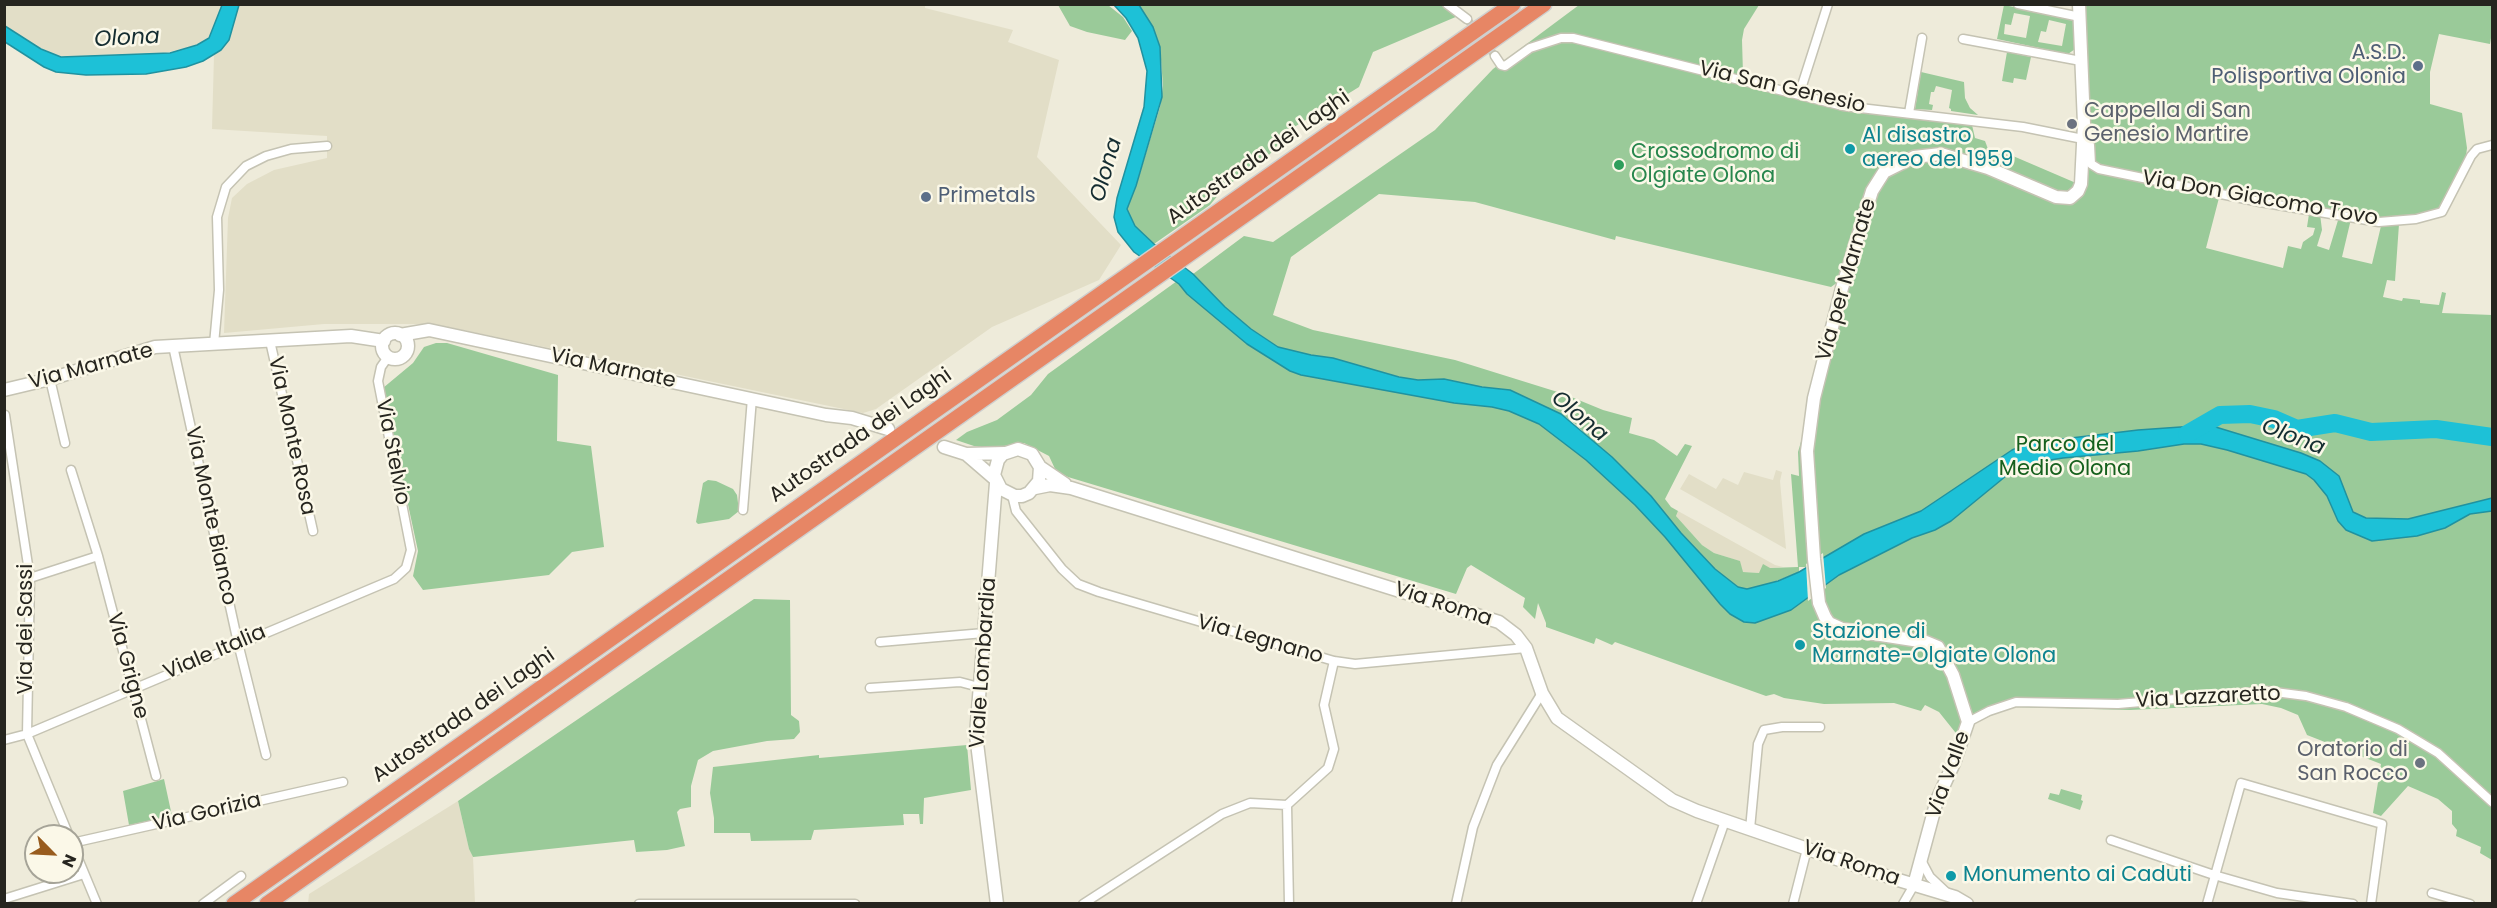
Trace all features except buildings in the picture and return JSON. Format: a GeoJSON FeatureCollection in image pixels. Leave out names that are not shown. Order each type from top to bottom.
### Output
{"type":"FeatureCollection","features":[{"type":"Feature","properties":{"kind":"highway","name":"Autostrada dei Laghi"},"geometry":{"type":"LineString","coordinates":[[234,903],[1513,4]]}},
{"type":"Feature","properties":{"kind":"highway","name":"Autostrada dei Laghi"},"geometry":{"type":"LineString","coordinates":[[267,903],[1544,4]]}},
{"type":"Feature","properties":{"kind":"street"},"geometry":{"type":"LineString","coordinates":[[1447,4],[1467,19]]}},
{"type":"Feature","properties":{"kind":"street"},"geometry":{"type":"LineString","coordinates":[[1799,95],[1828,4]]}},
{"type":"Feature","properties":{"kind":"street"},"geometry":{"type":"LineString","coordinates":[[2018,4],[2079,11],[2083,139]]}},
{"type":"Feature","properties":{"kind":"street","name":"Via San Genesio"},"geometry":{"type":"LineString","coordinates":[[1495,56],[1501,65],[1505,66],[1530,48],[1561,38],[1573,38],[1843,106],[2023,126],[2083,139]]}},
{"type":"Feature","properties":{"kind":"street"},"geometry":{"type":"LineString","coordinates":[[1909,113],[1922,38]]}},
{"type":"Feature","properties":{"kind":"street"},"geometry":{"type":"LineString","coordinates":[[1963,39],[2081,61]]}},
{"type":"Feature","properties":{"kind":"street","name":"Via Don Giacomo Tovo"},"geometry":{"type":"LineString","coordinates":[[2083,139],[2089,143],[2091,164],[2097,168],[2260,202],[2379,222],[2416,219],[2442,212],[2471,156],[2477,149],[2493,145]]}},
{"type":"Feature","properties":{"kind":"street","name":"Via per Marnate"},"geometry":{"type":"LineString","coordinates":[[1816,579],[1807,451],[1814,398],[1842,288],[1877,181],[1884,172],[1904,160],[1928,154],[1941,154],[1988,168],[2050,195],[2068,199],[2074,196],[2081,186],[2083,139]]}},
{"type":"Feature","properties":{"kind":"street"},"geometry":{"type":"LineString","coordinates":[[214,344],[219,290],[217,217],[226,187],[246,166],[266,156],[291,150],[327,146]]}},
{"type":"Feature","properties":{"kind":"street","name":"Via Marnate"},"geometry":{"type":"LineString","coordinates":[[4,390],[50,380],[155,347],[351,336],[384,341],[391,334],[400,335],[429,330],[826,415],[848,417],[886,431]]}},
{"type":"Feature","properties":{"kind":"street"},"geometry":{"type":"LineString","coordinates":[[384,341],[383,351],[388,357],[400,358],[407,351],[407,342],[400,335]]}},
{"type":"Feature","properties":{"kind":"street","name":"Via Monte Rosa"},"geometry":{"type":"LineString","coordinates":[[270,341],[312,531]]}},
{"type":"Feature","properties":{"kind":"street","name":"Via Monte Bianco"},"geometry":{"type":"LineString","coordinates":[[172,346],[238,644],[266,754]]}},
{"type":"Feature","properties":{"kind":"street","name":"Via Stelvio"},"geometry":{"type":"LineString","coordinates":[[388,357],[381,367],[378,381],[411,550]]}},
{"type":"Feature","properties":{"kind":"street"},"geometry":{"type":"LineString","coordinates":[[50,380],[65,443]]}},
{"type":"Feature","properties":{"kind":"street"},"geometry":{"type":"LineString","coordinates":[[742,510],[752,398]]}},
{"type":"Feature","properties":{"kind":"street","name":"Via dei Sassi"},"geometry":{"type":"LineString","coordinates":[[5,415],[30,578],[27,734],[64,824]]}},
{"type":"Feature","properties":{"kind":"street"},"geometry":{"type":"LineString","coordinates":[[944,447],[966,454],[1006,452]]}},
{"type":"Feature","properties":{"kind":"street","name":"Via Roma"},"geometry":{"type":"LineString","coordinates":[[1006,452],[1025,450],[1037,460],[1040,466],[1071,488]]}},
{"type":"Feature","properties":{"kind":"street"},"geometry":{"type":"LineString","coordinates":[[1006,452],[994,467],[1000,489],[1012,495]]}},
{"type":"Feature","properties":{"kind":"street"},"geometry":{"type":"LineString","coordinates":[[966,454],[996,481]]}},
{"type":"Feature","properties":{"kind":"street"},"geometry":{"type":"LineString","coordinates":[[1027,524],[1022,506],[1041,474],[1040,466]]}},
{"type":"Feature","properties":{"kind":"street","name":"Via Grigne"},"geometry":{"type":"LineString","coordinates":[[71,470],[98,556],[156,776]]}},
{"type":"Feature","properties":{"kind":"street","name":"Viale Lombardia"},"geometry":{"type":"LineString","coordinates":[[996,481],[976,748],[997,903]]}},
{"type":"Feature","properties":{"kind":"street","name":"Via Roma"},"geometry":{"type":"LineString","coordinates":[[1012,495],[1050,485],[1071,488],[1499,622],[1516,635],[1526,648],[1542,693],[1557,718],[1672,800],[1725,821],[1968,903]]}},
{"type":"Feature","properties":{"kind":"street","name":"Viale Lombardia"},"geometry":{"type":"LineString","coordinates":[[993,529],[1002,508],[1012,495]]}},
{"type":"Feature","properties":{"kind":"street","name":"Via Legnano"},"geometry":{"type":"LineString","coordinates":[[1012,495],[1016,511],[1062,569],[1078,584],[1334,662],[1355,664],[1526,648]]}},
{"type":"Feature","properties":{"kind":"street","name":"Viale Italia"},"geometry":{"type":"LineString","coordinates":[[4,740],[27,734],[133,687],[394,579],[406,568],[411,550]]}},
{"type":"Feature","properties":{"kind":"street"},"geometry":{"type":"LineString","coordinates":[[30,578],[98,556]]}},
{"type":"Feature","properties":{"kind":"street","name":"Via Valle"},"geometry":{"type":"LineString","coordinates":[[1816,579],[1825,617],[1834,626],[1926,642],[1938,647],[1946,658],[1958,688],[1968,723],[1954,763],[1937,800],[1914,885]]}},
{"type":"Feature","properties":{"kind":"street"},"geometry":{"type":"LineString","coordinates":[[880,642],[984,633]]}},
{"type":"Feature","properties":{"kind":"street"},"geometry":{"type":"LineString","coordinates":[[1083,903],[1222,814],[1250,803],[1287,805],[1328,768],[1334,749],[1323,705],[1334,662]]}},
{"type":"Feature","properties":{"kind":"street"},"geometry":{"type":"LineString","coordinates":[[870,688],[960,682],[979,687]]}},
{"type":"Feature","properties":{"kind":"street","name":"Via Lazzaretto"},"geometry":{"type":"LineString","coordinates":[[1968,723],[1989,711],[2016,702],[2118,704],[2267,691],[2306,696],[2346,707],[2398,729],[2438,753],[2493,802]]}},
{"type":"Feature","properties":{"kind":"street"},"geometry":{"type":"LineString","coordinates":[[1456,903],[1473,827],[1493,776],[1542,693]]}},
{"type":"Feature","properties":{"kind":"street"},"geometry":{"type":"LineString","coordinates":[[1750,829],[1758,744],[1764,730],[1782,727],[1821,727]]}},
{"type":"Feature","properties":{"kind":"street","name":"Via Gorizia"},"geometry":{"type":"LineString","coordinates":[[84,840],[343,782]]}},
{"type":"Feature","properties":{"kind":"street"},"geometry":{"type":"LineString","coordinates":[[2207,903],[2241,783],[2382,824],[2371,903]]}},
{"type":"Feature","properties":{"kind":"street"},"geometry":{"type":"LineString","coordinates":[[1286,902],[1287,805]]}},
{"type":"Feature","properties":{"kind":"street"},"geometry":{"type":"LineString","coordinates":[[1696,903],[1725,821]]}},
{"type":"Feature","properties":{"kind":"street"},"geometry":{"type":"LineString","coordinates":[[2111,840],[2214,875],[2277,893],[2353,903]]}},
{"type":"Feature","properties":{"kind":"street"},"geometry":{"type":"LineString","coordinates":[[1793,903],[1807,849]]}},
{"type":"Feature","properties":{"kind":"street"},"geometry":{"type":"LineString","coordinates":[[1921,860],[1930,877],[1949,895]]}},
{"type":"Feature","properties":{"kind":"street"},"geometry":{"type":"LineString","coordinates":[[84,874],[97,903]]}},
{"type":"Feature","properties":{"kind":"street"},"geometry":{"type":"LineString","coordinates":[[203,903],[241,876]]}},
{"type":"Feature","properties":{"kind":"street"},"geometry":{"type":"LineString","coordinates":[[4,899],[52,884]]}},
{"type":"Feature","properties":{"kind":"street"},"geometry":{"type":"LineString","coordinates":[[1903,903],[1914,885]]}},
{"type":"Feature","properties":{"kind":"street"},"geometry":{"type":"LineString","coordinates":[[2432,893],[2470,903]]}},
{"type":"Feature","properties":{"kind":"street"},"geometry":{"type":"LineString","coordinates":[[639,903],[855,903]]}},
{"type":"Feature","properties":{"kind":"shaded area"},"geometry":{"type":"Polygon","coordinates":[[[4,5],[222,5],[212,35],[197,45],[161,54],[66,57],[50,54],[5,26],[4,5]]]}},
{"type":"Feature","properties":{"kind":"shaded area"},"geometry":{"type":"Polygon","coordinates":[[[239,5],[925,5],[925,8],[1013,30],[1008,42],[1059,60],[1037,157],[1121,245],[1099,280],[992,327],[876,409],[863,413],[434,324],[324,324],[224,333],[228,218],[232,198],[247,184],[274,170],[327,158],[327,136],[212,129],[214,55],[229,40],[239,5]]]}},
{"type":"Feature","properties":{"kind":"shaded area"},"geometry":{"type":"Polygon","coordinates":[[[1776,470],[1782,472],[1780,481],[1786,549],[1680,489],[1689,474],[1716,489],[1723,478],[1738,485],[1744,472],[1773,480],[1776,470]]]}},
{"type":"Feature","properties":{"kind":"shaded area"},"geometry":{"type":"Polygon","coordinates":[[[1678,511],[1775,565],[1783,567],[1770,568],[1759,573],[1742,572],[1739,561],[1714,553],[1702,545],[1676,516],[1678,511]]]}},
{"type":"Feature","properties":{"kind":"shaded area"},"geometry":{"type":"Polygon","coordinates":[[[458,801],[473,857],[475,903],[308,904],[309,894],[458,801]]]}},
{"type":"Feature","properties":{"kind":"green space"},"geometry":{"type":"Polygon","coordinates":[[[1442,4],[1458,16],[1373,52],[1359,87],[1291,129],[1270,154],[1223,189],[1210,205],[1154,244],[1135,226],[1127,209],[1160,107],[1163,86],[1160,47],[1153,27],[1139,5],[1442,4]]]}},
{"type":"Feature","properties":{"kind":"green space"},"geometry":{"type":"Polygon","coordinates":[[[1058,5],[1108,5],[1123,17],[1132,31],[1125,40],[1087,32],[1070,26],[1058,5]]]}},
{"type":"Feature","properties":{"kind":"green space","name":"Parco del Medio Olona"},"geometry":{"type":"Polygon","coordinates":[[[1579,5],[1759,5],[1744,29],[1742,40],[1743,74],[1747,80],[1842,107],[1972,125],[1975,138],[1985,141],[1988,149],[2013,156],[2083,186],[2090,147],[2084,5],[2492,5],[2490,44],[2439,34],[2430,72],[2430,104],[2462,113],[2467,148],[2466,156],[2442,212],[2399,221],[2220,194],[2206,248],[2283,268],[2288,246],[2301,249],[2303,242],[2313,235],[2315,228],[2307,227],[2309,214],[2320,214],[2322,230],[2317,246],[2329,250],[2339,217],[2351,219],[2342,257],[2372,264],[2381,226],[2399,224],[2395,281],[2387,280],[2383,297],[2402,301],[2403,298],[2420,300],[2420,303],[2439,305],[2442,292],[2446,293],[2442,313],[2492,315],[2492,860],[2480,853],[2481,847],[2456,836],[2457,830],[2452,824],[2452,811],[2438,799],[2408,786],[2381,816],[2373,813],[2381,764],[2307,735],[2298,715],[2281,708],[2262,704],[2130,710],[2013,707],[1980,720],[1978,718],[1959,737],[1939,712],[1925,705],[1921,711],[1894,703],[1824,704],[1784,698],[1774,694],[1766,696],[1615,642],[1612,645],[1596,638],[1594,644],[1546,627],[1538,603],[1535,619],[1523,607],[1525,598],[1471,565],[1467,568],[1456,594],[1068,477],[1056,471],[1049,456],[1024,443],[991,448],[974,446],[956,440],[967,432],[997,420],[1031,395],[1048,374],[1177,281],[1265,350],[1517,402],[1594,461],[1742,613],[1808,567],[1799,567],[1799,572],[1761,587],[1747,589],[1738,587],[1715,569],[1681,533],[1651,496],[1574,423],[1561,414],[1510,390],[1444,379],[1418,380],[1399,377],[1333,358],[1278,347],[1251,329],[1225,307],[1193,274],[1244,236],[1273,242],[1435,130],[1493,69],[1579,5]],[[1379,194],[1291,257],[1273,315],[1313,330],[1455,360],[1564,394],[1603,410],[1632,418],[1629,433],[1654,440],[1677,456],[1685,444],[1692,446],[1665,499],[1671,507],[1678,511],[1676,516],[1702,545],[1714,553],[1740,561],[1743,572],[1759,573],[1763,564],[1770,568],[1798,567],[1791,474],[1799,476],[1798,452],[1870,202],[1864,200],[1848,243],[1838,282],[1831,287],[1616,236],[1615,240],[1475,202],[1379,194]]]}},
{"type":"Feature","properties":{"kind":"green space"},"geometry":{"type":"Polygon","coordinates":[[[2004,5],[2073,19],[2075,49],[2068,54],[1997,39],[2004,5]],[[2014,13],[2011,25],[2005,24],[2004,34],[2026,38],[2030,16],[2014,13]],[[2049,20],[2046,32],[2041,31],[2038,42],[2062,46],[2066,24],[2049,20]]]}},
{"type":"Feature","properties":{"kind":"green space"},"geometry":{"type":"Polygon","coordinates":[[[2007,52],[2031,57],[2026,80],[2014,78],[2013,83],[2002,81],[2007,52]]]}},
{"type":"Feature","properties":{"kind":"green space"},"geometry":{"type":"Polygon","coordinates":[[[1921,72],[1964,82],[1965,98],[1970,108],[1978,115],[1951,111],[1949,108],[1952,90],[1936,86],[1934,92],[1931,92],[1929,104],[1933,105],[1932,110],[1915,109],[1921,72]]]}},
{"type":"Feature","properties":{"kind":"green space"},"geometry":{"type":"Polygon","coordinates":[[[436,343],[447,343],[558,375],[557,441],[591,446],[604,547],[572,552],[549,575],[423,590],[413,576],[418,551],[383,388],[413,363],[424,347],[436,343]]]}},
{"type":"Feature","properties":{"kind":"green space"},"geometry":{"type":"Polygon","coordinates":[[[708,480],[733,489],[737,495],[739,511],[729,519],[698,524],[696,522],[703,483],[708,480]]]}},
{"type":"Feature","properties":{"kind":"green space"},"geometry":{"type":"Polygon","coordinates":[[[754,599],[790,600],[791,715],[799,721],[800,732],[794,739],[767,741],[713,751],[698,760],[691,786],[691,807],[680,809],[677,812],[685,846],[636,852],[634,840],[473,857],[458,801],[754,599]]]}},
{"type":"Feature","properties":{"kind":"green space"},"geometry":{"type":"Polygon","coordinates":[[[967,745],[971,790],[924,798],[923,824],[920,824],[919,814],[903,814],[904,825],[814,830],[811,840],[751,841],[750,833],[714,833],[710,793],[713,767],[819,755],[819,758],[967,745]]]}},
{"type":"Feature","properties":{"kind":"green space"},"geometry":{"type":"Polygon","coordinates":[[[164,779],[172,816],[129,825],[123,791],[164,779]]]}},
{"type":"Feature","properties":{"kind":"green space"},"geometry":{"type":"Polygon","coordinates":[[[2061,789],[2082,795],[2080,810],[2048,799],[2050,793],[2059,795],[2061,789]]]}},
{"type":"Feature","properties":{"kind":"water"},"geometry":{"type":"Polygon","coordinates":[[[222,5],[239,5],[229,40],[221,50],[203,61],[186,67],[146,74],[86,75],[56,72],[5,42],[5,26],[41,49],[61,57],[170,53],[197,45],[209,38],[222,5]]]}},
{"type":"Feature","properties":{"kind":"water"},"geometry":{"type":"Polygon","coordinates":[[[1114,5],[1139,5],[1153,27],[1160,47],[1162,97],[1127,209],[1135,226],[1154,244],[1193,274],[1225,307],[1251,329],[1278,347],[1333,358],[1399,377],[1418,380],[1444,379],[1510,390],[1561,414],[1612,457],[1651,496],[1681,533],[1715,569],[1738,587],[1747,589],[1778,581],[1799,572],[1864,534],[1921,511],[2012,450],[2029,443],[2138,430],[2209,425],[2301,453],[2320,461],[2339,476],[2353,512],[2366,518],[2408,519],[2492,498],[2492,511],[2470,514],[2445,528],[2417,536],[2372,541],[2346,530],[2338,521],[2327,496],[2306,474],[2227,450],[2201,444],[2184,444],[2063,458],[2037,462],[2006,476],[1951,521],[1839,575],[1791,610],[1755,623],[1744,622],[1730,614],[1720,604],[1665,537],[1635,505],[1586,460],[1539,424],[1509,411],[1492,407],[1454,403],[1301,375],[1290,371],[1247,344],[1187,294],[1179,284],[1134,252],[1118,232],[1114,217],[1117,198],[1144,107],[1147,71],[1138,38],[1126,18],[1114,5]]]}},
{"type":"Feature","properties":{"kind":"pier"},"geometry":{"type":"Polygon","coordinates":[[[1823,553],[1826,588],[1808,601],[1806,564],[1823,553]]]}},
{"type":"Feature","properties":{"kind":"waterway","name":"Olona"},"geometry":{"type":"LineString","coordinates":[[2187,434],[2220,415],[2250,414],[2274,419],[2297,429],[2335,423],[2371,432],[2436,429],[2492,437]]}},
{"type":"Feature","properties":{"kind":"tunnel"},"geometry":{"type":"LineString","coordinates":[[1467,19],[1495,56]]}},
{"type":"Feature","properties":{"kind":"place","name":"A.S.D. Polisportiva Olonia"},"geometry":{"type":"Point","coordinates":[2418,66]}},
{"type":"Feature","properties":{"kind":"place","name":"Cappella di San Genesio Martire"},"geometry":{"type":"Point","coordinates":[2072,124]}},
{"type":"Feature","properties":{"kind":"place","name":"Al disastro aereo del 1959"},"geometry":{"type":"Point","coordinates":[1850,149]}},
{"type":"Feature","properties":{"kind":"place","name":"Crossodromo di Olgiate Olona"},"geometry":{"type":"Point","coordinates":[1619,165]}},
{"type":"Feature","properties":{"kind":"place","name":"Primetals"},"geometry":{"type":"Point","coordinates":[926,197]}},
{"type":"Feature","properties":{"kind":"place","name":"Stazione di Marnate-Olgiate Olona"},"geometry":{"type":"Point","coordinates":[1800,645]}},
{"type":"Feature","properties":{"kind":"place","name":"Oratorio di San Rocco"},"geometry":{"type":"Point","coordinates":[2420,763]}},
{"type":"Feature","properties":{"kind":"place","name":"Monumento ai Caduti"},"geometry":{"type":"Point","coordinates":[1951,876]}}]}
